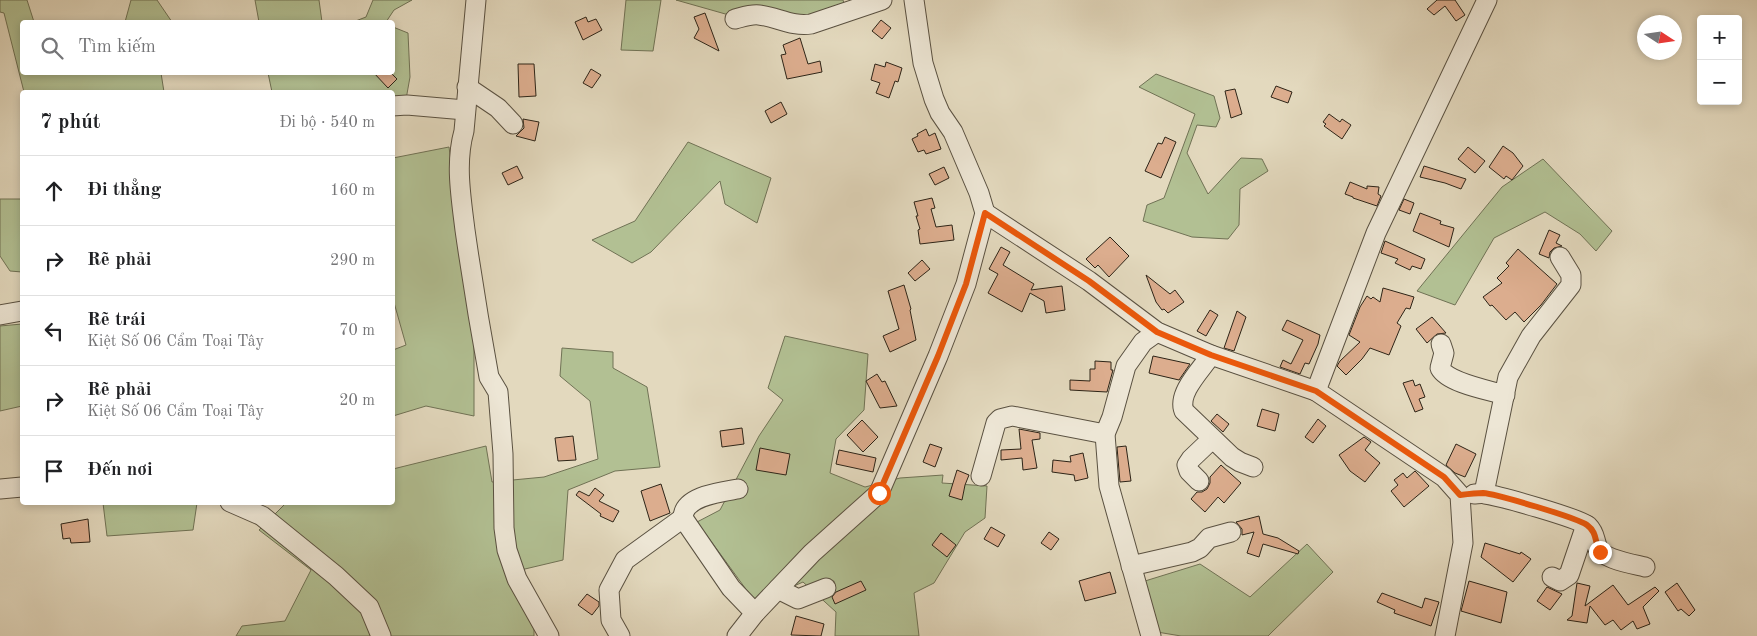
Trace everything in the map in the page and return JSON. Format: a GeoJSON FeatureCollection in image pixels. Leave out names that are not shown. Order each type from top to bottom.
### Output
{"type":"FeatureCollection","features":[{"type":"Feature","properties":{"kind":"street"},"geometry":{"type":"LineString","coordinates":[[476,0],[464,131],[459,152],[460,182],[471,273],[489,377],[498,392],[503,454],[504,528],[507,550],[517,579],[549,636]]}},
{"type":"Feature","properties":{"kind":"street"},"geometry":{"type":"LineString","coordinates":[[735,19],[758,15],[802,25],[882,0]]}},
{"type":"Feature","properties":{"kind":"street"},"geometry":{"type":"LineString","coordinates":[[737,636],[755,613],[812,553],[879,493],[938,356],[966,284],[985,213],[979,193],[953,132],[934,99],[923,63],[914,0]]}},
{"type":"Feature","properties":{"kind":"street"},"geometry":{"type":"LineString","coordinates":[[1316,391],[1376,234],[1487,0]]}},
{"type":"Feature","properties":{"kind":"street"},"geometry":{"type":"LineString","coordinates":[[467,87],[498,108],[513,124]]}},
{"type":"Feature","properties":{"kind":"street"},"geometry":{"type":"LineString","coordinates":[[395,106],[407,104],[465,110]]}},
{"type":"Feature","properties":{"kind":"street"},"geometry":{"type":"LineString","coordinates":[[985,213],[1089,281],[1157,332],[1211,355],[1316,391],[1444,477],[1460,495],[1463,543],[1445,636]]}},
{"type":"Feature","properties":{"kind":"street"},"geometry":{"type":"LineString","coordinates":[[1484,493],[1508,377],[1532,336],[1571,285],[1571,275],[1560,257]]}},
{"type":"Feature","properties":{"kind":"street"},"geometry":{"type":"LineString","coordinates":[[0,315],[20,312]]}},
{"type":"Feature","properties":{"kind":"street"},"geometry":{"type":"LineString","coordinates":[[1150,636],[1108,486],[1105,434],[1112,417],[1126,366],[1143,342],[1157,332]]}},
{"type":"Feature","properties":{"kind":"street"},"geometry":{"type":"LineString","coordinates":[[1441,344],[1444,353],[1440,368],[1442,373],[1455,380],[1505,394]]}},
{"type":"Feature","properties":{"kind":"street"},"geometry":{"type":"LineString","coordinates":[[1211,355],[1186,389],[1182,406],[1184,411],[1232,457],[1253,467]]}},
{"type":"Feature","properties":{"kind":"street"},"geometry":{"type":"LineString","coordinates":[[982,476],[996,423],[1000,419],[1012,416],[1105,434]]}},
{"type":"Feature","properties":{"kind":"street"},"geometry":{"type":"LineString","coordinates":[[1199,481],[1189,471],[1188,465],[1191,459],[1212,439]]}},
{"type":"Feature","properties":{"kind":"street"},"geometry":{"type":"LineString","coordinates":[[0,489],[20,487]]}},
{"type":"Feature","properties":{"kind":"street"},"geometry":{"type":"LineString","coordinates":[[738,489],[710,495],[690,502],[683,512],[683,518],[731,588],[755,613]]}},
{"type":"Feature","properties":{"kind":"street"},"geometry":{"type":"LineString","coordinates":[[1460,495],[1484,493],[1586,525],[1595,534],[1597,547],[1600,552],[1606,556],[1645,567]]}},
{"type":"Feature","properties":{"kind":"street"},"geometry":{"type":"LineString","coordinates":[[237,505],[262,516],[336,576],[369,607],[381,636]]}},
{"type":"Feature","properties":{"kind":"street"},"geometry":{"type":"LineString","coordinates":[[620,636],[610,620],[609,590],[625,560],[683,518]]}},
{"type":"Feature","properties":{"kind":"street"},"geometry":{"type":"LineString","coordinates":[[1552,578],[1560,581],[1570,575],[1586,525]]}},
{"type":"Feature","properties":{"kind":"street"},"geometry":{"type":"LineString","coordinates":[[1131,566],[1192,552],[1200,548],[1208,538],[1231,532]]}},
{"type":"Feature","properties":{"kind":"street"},"geometry":{"type":"LineString","coordinates":[[778,589],[798,599],[826,588]]}},
{"type":"Feature","properties":{"kind":"green space"},"geometry":{"type":"Polygon","coordinates":[[[0,0],[27,0],[33,20],[20,20],[20,75],[161,75],[164,90],[23,90],[4,13],[0,12],[0,0]]]}},
{"type":"Feature","properties":{"kind":"green space"},"geometry":{"type":"Polygon","coordinates":[[[131,0],[157,0],[171,20],[126,20],[131,0]]]}},
{"type":"Feature","properties":{"kind":"green space"},"geometry":{"type":"Polygon","coordinates":[[[255,0],[319,0],[322,20],[259,20],[255,0]]]}},
{"type":"Feature","properties":{"kind":"green space"},"geometry":{"type":"Polygon","coordinates":[[[373,0],[412,0],[394,10],[387,20],[358,20],[366,17],[373,0]]]}},
{"type":"Feature","properties":{"kind":"green space"},"geometry":{"type":"Polygon","coordinates":[[[626,0],[661,0],[653,51],[621,50],[626,0]]]}},
{"type":"Feature","properties":{"kind":"green space"},"geometry":{"type":"Polygon","coordinates":[[[676,0],[843,0],[848,17],[736,17],[676,0]]]}},
{"type":"Feature","properties":{"kind":"green space"},"geometry":{"type":"Polygon","coordinates":[[[395,28],[408,33],[410,77],[405,105],[395,109],[395,90],[272,90],[268,75],[395,75],[395,28]]]}},
{"type":"Feature","properties":{"kind":"green space"},"geometry":{"type":"Polygon","coordinates":[[[1156,74],[1214,96],[1220,118],[1216,127],[1197,125],[1187,153],[1208,194],[1241,158],[1262,159],[1268,171],[1240,189],[1239,225],[1228,239],[1192,237],[1143,221],[1147,205],[1164,198],[1195,114],[1139,87],[1156,74]]]}},
{"type":"Feature","properties":{"kind":"green space"},"geometry":{"type":"Polygon","coordinates":[[[688,142],[771,178],[757,223],[725,204],[720,181],[651,252],[632,263],[592,240],[635,221],[688,142]]]}},
{"type":"Feature","properties":{"kind":"green space"},"geometry":{"type":"Polygon","coordinates":[[[449,147],[474,342],[474,416],[426,406],[395,415],[395,349],[406,345],[395,306],[395,158],[449,147]]]}},
{"type":"Feature","properties":{"kind":"green space"},"geometry":{"type":"Polygon","coordinates":[[[1543,159],[1612,231],[1596,251],[1580,234],[1545,212],[1494,238],[1455,305],[1417,291],[1502,187],[1543,159]]]}},
{"type":"Feature","properties":{"kind":"green space"},"geometry":{"type":"Polygon","coordinates":[[[0,199],[20,199],[20,272],[10,271],[0,256],[0,199]]]}},
{"type":"Feature","properties":{"kind":"green space"},"geometry":{"type":"Polygon","coordinates":[[[20,324],[20,406],[0,411],[0,326],[20,324]]]}},
{"type":"Feature","properties":{"kind":"green space"},"geometry":{"type":"Polygon","coordinates":[[[785,336],[868,354],[864,410],[836,439],[830,473],[865,487],[900,478],[943,475],[942,483],[987,486],[985,518],[965,532],[934,583],[914,593],[919,636],[835,636],[836,612],[803,582],[756,603],[697,522],[720,510],[759,436],[783,400],[768,388],[785,336]]]}},
{"type":"Feature","properties":{"kind":"green space"},"geometry":{"type":"Polygon","coordinates":[[[562,348],[613,352],[613,368],[647,387],[660,467],[615,471],[568,490],[563,560],[508,573],[534,629],[534,636],[236,636],[242,626],[285,621],[311,570],[259,530],[284,505],[395,505],[395,469],[486,446],[492,482],[544,477],[598,459],[590,401],[560,376],[562,348]]]}},
{"type":"Feature","properties":{"kind":"green space"},"geometry":{"type":"Polygon","coordinates":[[[103,505],[197,505],[193,530],[107,536],[103,505]]]}},
{"type":"Feature","properties":{"kind":"green space"},"geometry":{"type":"Polygon","coordinates":[[[1307,544],[1333,572],[1268,636],[1181,636],[1157,632],[1145,581],[1200,564],[1250,597],[1307,544]]]}},
{"type":"Feature","properties":{"kind":"building"},"geometry":{"type":"Polygon","coordinates":[[[1437,0],[1455,0],[1465,15],[1456,21],[1445,6],[1434,15],[1427,9],[1437,0]]]}},
{"type":"Feature","properties":{"kind":"building"},"geometry":{"type":"Polygon","coordinates":[[[705,13],[719,51],[694,38],[699,29],[694,17],[705,13]]]}},
{"type":"Feature","properties":{"kind":"building"},"geometry":{"type":"Polygon","coordinates":[[[586,17],[588,22],[596,19],[602,30],[583,40],[575,22],[586,17]]]}},
{"type":"Feature","properties":{"kind":"building"},"geometry":{"type":"Polygon","coordinates":[[[881,20],[891,28],[882,39],[872,31],[881,20]]]}},
{"type":"Feature","properties":{"kind":"building"},"geometry":{"type":"Polygon","coordinates":[[[800,38],[808,64],[820,61],[822,72],[787,79],[781,55],[786,54],[783,45],[800,38]]]}},
{"type":"Feature","properties":{"kind":"building"},"geometry":{"type":"Polygon","coordinates":[[[886,62],[902,68],[898,82],[895,81],[889,98],[876,93],[880,83],[871,80],[875,64],[885,67],[886,62]]]}},
{"type":"Feature","properties":{"kind":"building"},"geometry":{"type":"Polygon","coordinates":[[[518,64],[534,64],[536,96],[519,97],[518,64]]]}},
{"type":"Feature","properties":{"kind":"building"},"geometry":{"type":"Polygon","coordinates":[[[591,69],[601,75],[592,88],[583,83],[591,69]]]}},
{"type":"Feature","properties":{"kind":"building"},"geometry":{"type":"Polygon","coordinates":[[[376,75],[393,75],[397,79],[388,88],[376,75]]]}},
{"type":"Feature","properties":{"kind":"building"},"geometry":{"type":"Polygon","coordinates":[[[1276,86],[1292,92],[1288,103],[1271,97],[1276,86]]]}},
{"type":"Feature","properties":{"kind":"building"},"geometry":{"type":"Polygon","coordinates":[[[1235,89],[1242,114],[1231,118],[1225,91],[1235,89]]]}},
{"type":"Feature","properties":{"kind":"building"},"geometry":{"type":"Polygon","coordinates":[[[781,102],[787,114],[771,123],[765,111],[781,102]]]}},
{"type":"Feature","properties":{"kind":"building"},"geometry":{"type":"Polygon","coordinates":[[[1329,114],[1340,122],[1342,119],[1351,125],[1342,139],[1324,126],[1326,124],[1323,122],[1329,114]]]}},
{"type":"Feature","properties":{"kind":"building"},"geometry":{"type":"Polygon","coordinates":[[[523,119],[539,122],[535,141],[516,136],[524,128],[523,119]]]}},
{"type":"Feature","properties":{"kind":"building"},"geometry":{"type":"Polygon","coordinates":[[[926,129],[929,136],[935,133],[941,149],[926,154],[924,150],[918,152],[912,139],[926,129]]]}},
{"type":"Feature","properties":{"kind":"building"},"geometry":{"type":"Polygon","coordinates":[[[1165,137],[1176,142],[1161,178],[1145,171],[1158,143],[1162,144],[1165,137]]]}},
{"type":"Feature","properties":{"kind":"building"},"geometry":{"type":"Polygon","coordinates":[[[1503,146],[1513,153],[1523,166],[1512,180],[1506,176],[1504,179],[1489,167],[1503,146]]]}},
{"type":"Feature","properties":{"kind":"building"},"geometry":{"type":"Polygon","coordinates":[[[1468,147],[1485,161],[1475,173],[1458,159],[1468,147]]]}},
{"type":"Feature","properties":{"kind":"building"},"geometry":{"type":"Polygon","coordinates":[[[517,166],[523,178],[508,185],[502,173],[517,166]]]}},
{"type":"Feature","properties":{"kind":"building"},"geometry":{"type":"Polygon","coordinates":[[[1424,166],[1466,179],[1461,189],[1420,177],[1424,166]]]}},
{"type":"Feature","properties":{"kind":"building"},"geometry":{"type":"Polygon","coordinates":[[[944,167],[949,178],[935,185],[929,174],[944,167]]]}},
{"type":"Feature","properties":{"kind":"building"},"geometry":{"type":"Polygon","coordinates":[[[1350,182],[1367,189],[1367,186],[1379,187],[1378,194],[1381,196],[1377,206],[1345,194],[1350,182]]]}},
{"type":"Feature","properties":{"kind":"building"},"geometry":{"type":"Polygon","coordinates":[[[932,198],[935,208],[931,209],[936,227],[952,225],[954,240],[920,244],[918,230],[920,229],[914,202],[932,198]]]}},
{"type":"Feature","properties":{"kind":"building"},"geometry":{"type":"Polygon","coordinates":[[[1404,199],[1414,203],[1410,214],[1399,210],[1404,199]]]}},
{"type":"Feature","properties":{"kind":"building"},"geometry":{"type":"Polygon","coordinates":[[[1420,213],[1441,221],[1440,224],[1454,228],[1449,247],[1413,231],[1420,213]]]}},
{"type":"Feature","properties":{"kind":"building"},"geometry":{"type":"Polygon","coordinates":[[[1549,230],[1560,235],[1556,243],[1562,246],[1554,248],[1550,252],[1549,258],[1539,254],[1549,230]]]}},
{"type":"Feature","properties":{"kind":"building"},"geometry":{"type":"Polygon","coordinates":[[[1110,237],[1129,256],[1109,277],[1098,265],[1095,268],[1086,259],[1110,237]]]}},
{"type":"Feature","properties":{"kind":"building"},"geometry":{"type":"Polygon","coordinates":[[[1385,241],[1425,259],[1421,269],[1412,266],[1410,270],[1395,263],[1398,259],[1381,253],[1385,241]]]}},
{"type":"Feature","properties":{"kind":"building"},"geometry":{"type":"Polygon","coordinates":[[[1001,247],[1010,252],[1003,265],[1034,284],[1031,290],[1062,286],[1065,310],[1046,313],[1044,301],[1030,293],[1022,312],[988,293],[998,274],[989,269],[1001,247]]]}},
{"type":"Feature","properties":{"kind":"building"},"geometry":{"type":"Polygon","coordinates":[[[1518,249],[1557,284],[1541,305],[1524,322],[1515,312],[1506,320],[1483,297],[1502,283],[1497,278],[1509,266],[1506,263],[1518,249]]]}},
{"type":"Feature","properties":{"kind":"building"},"geometry":{"type":"Polygon","coordinates":[[[922,260],[930,269],[915,281],[908,273],[922,260]]]}},
{"type":"Feature","properties":{"kind":"building"},"geometry":{"type":"Polygon","coordinates":[[[1146,275],[1170,294],[1175,290],[1184,302],[1168,313],[1164,309],[1162,310],[1156,302],[1146,275]]]}},
{"type":"Feature","properties":{"kind":"building"},"geometry":{"type":"Polygon","coordinates":[[[904,285],[911,309],[916,340],[890,352],[883,336],[899,329],[888,291],[904,285]]]}},
{"type":"Feature","properties":{"kind":"building"},"geometry":{"type":"Polygon","coordinates":[[[1383,288],[1414,297],[1410,309],[1406,308],[1397,323],[1401,326],[1389,355],[1370,348],[1346,375],[1337,366],[1360,342],[1349,335],[1360,307],[1367,296],[1371,299],[1373,297],[1380,302],[1383,288]]]}},
{"type":"Feature","properties":{"kind":"building"},"geometry":{"type":"Polygon","coordinates":[[[1210,310],[1218,315],[1206,336],[1197,331],[1210,310]]]}},
{"type":"Feature","properties":{"kind":"building"},"geometry":{"type":"Polygon","coordinates":[[[1237,311],[1246,317],[1234,351],[1224,348],[1237,311]]]}},
{"type":"Feature","properties":{"kind":"building"},"geometry":{"type":"Polygon","coordinates":[[[1432,317],[1446,333],[1437,334],[1427,343],[1416,329],[1432,317]]]}},
{"type":"Feature","properties":{"kind":"building"},"geometry":{"type":"Polygon","coordinates":[[[1287,320],[1320,335],[1309,364],[1305,363],[1300,374],[1280,367],[1283,360],[1291,364],[1303,340],[1282,330],[1287,320]]]}},
{"type":"Feature","properties":{"kind":"building"},"geometry":{"type":"Polygon","coordinates":[[[1153,356],[1190,364],[1179,380],[1149,373],[1153,356]]]}},
{"type":"Feature","properties":{"kind":"building"},"geometry":{"type":"Polygon","coordinates":[[[1095,361],[1111,362],[1111,370],[1113,370],[1107,392],[1070,390],[1070,380],[1090,381],[1090,369],[1095,369],[1095,361]]]}},
{"type":"Feature","properties":{"kind":"building"},"geometry":{"type":"Polygon","coordinates":[[[877,374],[882,382],[885,381],[897,406],[880,408],[866,381],[877,374]]]}},
{"type":"Feature","properties":{"kind":"building"},"geometry":{"type":"Polygon","coordinates":[[[1413,380],[1415,386],[1420,384],[1425,397],[1419,399],[1423,409],[1415,412],[1403,383],[1413,380]]]}},
{"type":"Feature","properties":{"kind":"building"},"geometry":{"type":"Polygon","coordinates":[[[1262,409],[1279,414],[1275,431],[1257,426],[1262,409]]]}},
{"type":"Feature","properties":{"kind":"building"},"geometry":{"type":"Polygon","coordinates":[[[1217,414],[1229,424],[1223,432],[1211,421],[1217,414]]]}},
{"type":"Feature","properties":{"kind":"building"},"geometry":{"type":"Polygon","coordinates":[[[1318,419],[1326,426],[1313,443],[1305,437],[1318,419]]]}},
{"type":"Feature","properties":{"kind":"building"},"geometry":{"type":"Polygon","coordinates":[[[862,420],[878,437],[863,452],[847,435],[862,420]]]}},
{"type":"Feature","properties":{"kind":"building"},"geometry":{"type":"Polygon","coordinates":[[[742,428],[744,444],[722,447],[720,431],[742,428]]]}},
{"type":"Feature","properties":{"kind":"building"},"geometry":{"type":"Polygon","coordinates":[[[1019,429],[1040,433],[1040,439],[1032,440],[1037,468],[1023,470],[1022,458],[1001,460],[1001,450],[1021,449],[1019,429]]]}},
{"type":"Feature","properties":{"kind":"building"},"geometry":{"type":"Polygon","coordinates":[[[573,436],[576,460],[558,461],[555,438],[573,436]]]}},
{"type":"Feature","properties":{"kind":"building"},"geometry":{"type":"Polygon","coordinates":[[[1364,437],[1371,442],[1365,450],[1380,463],[1365,482],[1350,471],[1339,455],[1364,437]]]}},
{"type":"Feature","properties":{"kind":"building"},"geometry":{"type":"Polygon","coordinates":[[[930,444],[942,448],[935,467],[923,462],[930,444]]]}},
{"type":"Feature","properties":{"kind":"building"},"geometry":{"type":"Polygon","coordinates":[[[1456,444],[1476,454],[1465,477],[1455,473],[1446,465],[1456,444]]]}},
{"type":"Feature","properties":{"kind":"building"},"geometry":{"type":"Polygon","coordinates":[[[1126,446],[1131,481],[1120,482],[1117,447],[1126,446]]]}},
{"type":"Feature","properties":{"kind":"building"},"geometry":{"type":"Polygon","coordinates":[[[760,448],[790,454],[786,475],[756,470],[760,448]]]}},
{"type":"Feature","properties":{"kind":"building"},"geometry":{"type":"Polygon","coordinates":[[[839,450],[876,458],[873,472],[836,464],[839,450]]]}},
{"type":"Feature","properties":{"kind":"building"},"geometry":{"type":"Polygon","coordinates":[[[1083,453],[1088,478],[1075,481],[1074,475],[1052,472],[1053,460],[1071,462],[1070,456],[1083,453]]]}},
{"type":"Feature","properties":{"kind":"building"},"geometry":{"type":"Polygon","coordinates":[[[1221,465],[1241,483],[1224,503],[1218,497],[1205,512],[1191,499],[1197,492],[1207,489],[1210,477],[1221,465]]]}},
{"type":"Feature","properties":{"kind":"building"},"geometry":{"type":"Polygon","coordinates":[[[957,470],[969,475],[962,500],[949,496],[957,470]]]}},
{"type":"Feature","properties":{"kind":"building"},"geometry":{"type":"Polygon","coordinates":[[[1415,471],[1429,486],[1404,507],[1391,491],[1398,485],[1394,480],[1403,473],[1407,478],[1415,471]]]}},
{"type":"Feature","properties":{"kind":"building"},"geometry":{"type":"Polygon","coordinates":[[[661,484],[670,513],[650,521],[641,491],[661,484]]]}},
{"type":"Feature","properties":{"kind":"building"},"geometry":{"type":"Polygon","coordinates":[[[595,488],[604,495],[599,501],[619,511],[613,522],[600,516],[601,514],[576,495],[579,491],[589,496],[595,488]]]}},
{"type":"Feature","properties":{"kind":"building"},"geometry":{"type":"Polygon","coordinates":[[[1259,516],[1263,534],[1278,538],[1299,551],[1298,554],[1263,544],[1259,557],[1247,553],[1254,532],[1242,535],[1242,529],[1236,522],[1259,516]]]}},
{"type":"Feature","properties":{"kind":"building"},"geometry":{"type":"Polygon","coordinates":[[[88,519],[90,542],[71,543],[70,538],[63,539],[61,524],[88,519]]]}},
{"type":"Feature","properties":{"kind":"building"},"geometry":{"type":"Polygon","coordinates":[[[991,527],[1005,535],[998,547],[984,539],[991,527]]]}},
{"type":"Feature","properties":{"kind":"building"},"geometry":{"type":"Polygon","coordinates":[[[1049,532],[1059,539],[1051,550],[1041,543],[1049,532]]]}},
{"type":"Feature","properties":{"kind":"building"},"geometry":{"type":"Polygon","coordinates":[[[941,533],[956,545],[947,557],[932,545],[941,533]]]}},
{"type":"Feature","properties":{"kind":"building"},"geometry":{"type":"Polygon","coordinates":[[[1485,543],[1520,554],[1521,552],[1531,559],[1513,582],[1481,557],[1485,543]]]}},
{"type":"Feature","properties":{"kind":"building"},"geometry":{"type":"Polygon","coordinates":[[[1110,572],[1116,593],[1085,601],[1079,581],[1110,572]]]}},
{"type":"Feature","properties":{"kind":"building"},"geometry":{"type":"Polygon","coordinates":[[[861,581],[866,590],[835,604],[832,597],[836,592],[861,581]]]}},
{"type":"Feature","properties":{"kind":"building"},"geometry":{"type":"Polygon","coordinates":[[[1469,581],[1507,592],[1501,623],[1461,611],[1469,581]]]}},
{"type":"Feature","properties":{"kind":"building"},"geometry":{"type":"Polygon","coordinates":[[[1577,583],[1590,586],[1585,606],[1613,585],[1628,605],[1655,587],[1659,591],[1643,607],[1650,624],[1637,629],[1633,621],[1621,630],[1613,620],[1605,625],[1590,606],[1587,623],[1567,620],[1572,616],[1577,583]]]}},
{"type":"Feature","properties":{"kind":"building"},"geometry":{"type":"Polygon","coordinates":[[[1677,583],[1695,610],[1689,616],[1681,609],[1678,611],[1665,592],[1677,583]]]}},
{"type":"Feature","properties":{"kind":"building"},"geometry":{"type":"Polygon","coordinates":[[[1547,587],[1562,594],[1550,610],[1537,601],[1547,587]]]}},
{"type":"Feature","properties":{"kind":"building"},"geometry":{"type":"Polygon","coordinates":[[[1382,593],[1422,608],[1425,598],[1439,602],[1431,626],[1394,613],[1395,610],[1377,602],[1382,593]]]}},
{"type":"Feature","properties":{"kind":"building"},"geometry":{"type":"Polygon","coordinates":[[[587,594],[599,602],[599,606],[592,615],[578,605],[587,594]]]}},
{"type":"Feature","properties":{"kind":"building"},"geometry":{"type":"Polygon","coordinates":[[[796,616],[824,624],[821,636],[791,635],[796,616]]]}},
{"type":"Feature","properties":{"kind":"route"},"geometry":{"type":"LineString","coordinates":[[879,493],[938,356],[966,284],[985,213],[1089,281],[1157,332],[1211,355],[1316,391],[1444,477],[1460,495],[1484,493],[1566,517],[1586,525],[1595,534],[1597,547],[1600,552]]}}]}
